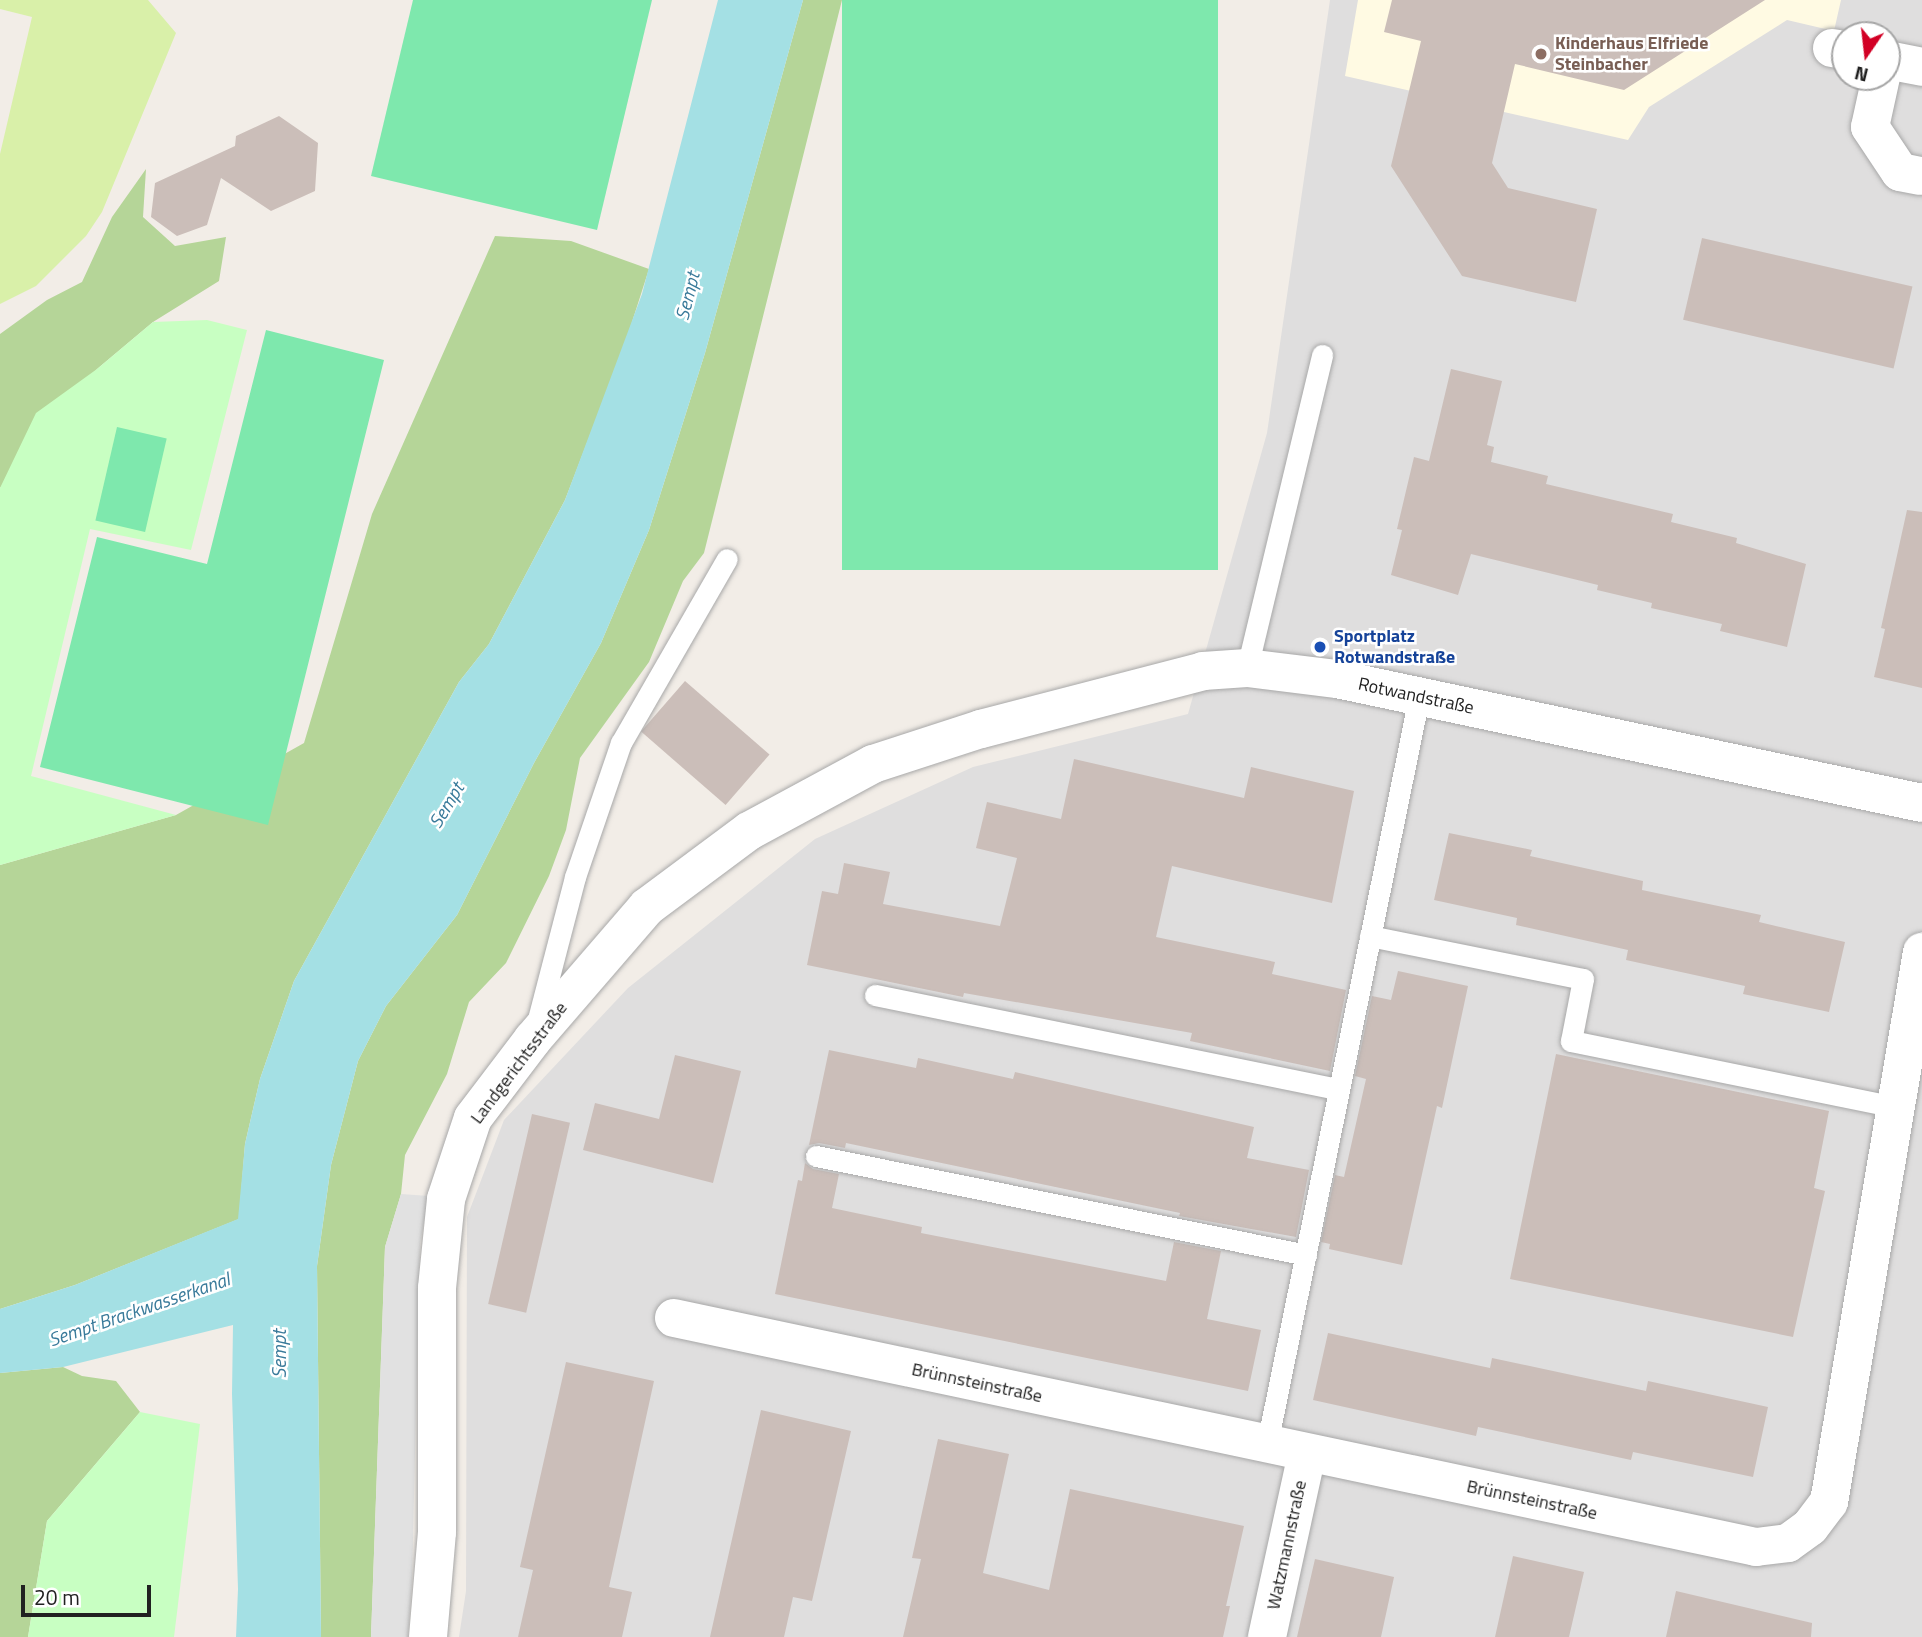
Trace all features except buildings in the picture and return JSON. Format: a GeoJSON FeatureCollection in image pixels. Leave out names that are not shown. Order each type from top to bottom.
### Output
{"type":"FeatureCollection","features":[{"type":"Feature","properties":{"kind":"street"},"geometry":{"type":"LineString","coordinates":[[1901,63],[1922,67]]}},
{"type":"Feature","properties":{"kind":"street"},"geometry":{"type":"LineString","coordinates":[[1878,91],[1870,127],[1900,172],[1920,176]]}},
{"type":"Feature","properties":{"kind":"street","name":"Rotwandstraße"},"geometry":{"type":"LineString","coordinates":[[873,764],[981,729],[1203,671],[1247,668],[1337,679],[1922,803]]}},
{"type":"Feature","properties":{"kind":"street","name":"Landgerichtsstraße"},"geometry":{"type":"LineString","coordinates":[[428,1637],[437,1532],[436,1288],[446,1199],[473,1118],[533,1039],[647,907],[749,831],[873,764]]}},
{"type":"Feature","properties":{"kind":"street","name":"Brünnsteinstraße"},"geometry":{"type":"LineString","coordinates":[[674,1318],[1756,1547],[1788,1543],[1810,1527],[1829,1502],[1922,952]]}},
{"type":"Feature","properties":{"kind":"street","name":"Watzmannstraße"},"geometry":{"type":"LineString","coordinates":[[1267,1637],[1307,1453]]}},
{"type":"Feature","properties":{"kind":"lane"},"geometry":{"type":"LineString","coordinates":[[1247,668],[1322,355]]}},
{"type":"Feature","properties":{"kind":"lane"},"geometry":{"type":"LineString","coordinates":[[533,1039],[575,877],[621,743],[727,559]]}},
{"type":"Feature","properties":{"kind":"lane"},"geometry":{"type":"LineString","coordinates":[[1267,1444],[1419,697]]}},
{"type":"Feature","properties":{"kind":"lane"},"geometry":{"type":"LineString","coordinates":[[1370,936],[1583,979],[1570,1041],[1896,1107]]}},
{"type":"Feature","properties":{"kind":"lane"},"geometry":{"type":"LineString","coordinates":[[875,995],[1339,1089]]}},
{"type":"Feature","properties":{"kind":"lane"},"geometry":{"type":"LineString","coordinates":[[816,1156],[1306,1255]]}},
{"type":"Feature","properties":{"kind":"shaded area"},"geometry":{"type":"Polygon","coordinates":[[[1330,0],[1922,0],[1922,1637],[459,1637],[466,1591],[467,1217],[504,1120],[628,988],[815,839],[973,767],[1188,714],[1267,433],[1330,0]]]}},
{"type":"Feature","properties":{"kind":"shaded area","name":"Kinderhaus Elfriede Steinbacher"},"geometry":{"type":"Polygon","coordinates":[[[1358,0],[1841,0],[1836,21],[1831,21],[1831,30],[1787,20],[1649,107],[1628,140],[1345,76],[1358,0]]]}},
{"type":"Feature","properties":{"kind":"shaded area"},"geometry":{"type":"Polygon","coordinates":[[[401,1194],[429,1196],[420,1243],[412,1581],[408,1637],[371,1637],[385,1247],[401,1194]]]}},
{"type":"Feature","properties":{"kind":"green space"},"geometry":{"type":"Polygon","coordinates":[[[0,0],[148,0],[176,33],[102,212],[86,236],[36,286],[0,304],[0,154],[32,17],[0,9],[0,0]]]}},
{"type":"Feature","properties":{"kind":"green space"},"geometry":{"type":"Polygon","coordinates":[[[413,0],[652,0],[597,230],[371,176],[413,0]]]}},
{"type":"Feature","properties":{"kind":"green space"},"geometry":{"type":"Polygon","coordinates":[[[803,0],[842,0],[704,553],[683,581],[649,662],[580,758],[566,830],[549,876],[506,963],[469,1002],[447,1074],[405,1155],[401,1194],[385,1247],[371,1637],[321,1637],[317,1266],[331,1165],[358,1061],[386,1006],[457,915],[534,763],[601,643],[649,530],[705,353],[803,0]]]}},
{"type":"Feature","properties":{"kind":"green space"},"geometry":{"type":"Polygon","coordinates":[[[842,0],[1218,0],[1218,570],[842,570],[842,0]]]}},
{"type":"Feature","properties":{"kind":"green space"},"geometry":{"type":"Polygon","coordinates":[[[146,169],[143,217],[175,246],[226,237],[219,281],[153,322],[97,369],[0,488],[0,334],[47,300],[82,282],[112,217],[146,169]]]}},
{"type":"Feature","properties":{"kind":"green space"},"geometry":{"type":"Polygon","coordinates":[[[495,236],[571,241],[649,269],[625,344],[565,500],[489,644],[459,682],[294,981],[260,1079],[245,1144],[239,1219],[75,1285],[0,1309],[0,865],[176,815],[304,743],[372,514],[495,236]]]}},
{"type":"Feature","properties":{"kind":"green space"},"geometry":{"type":"Polygon","coordinates":[[[207,320],[247,330],[191,550],[90,529],[31,776],[176,815],[0,865],[0,488],[36,413],[97,369],[153,322],[207,320]]]}},
{"type":"Feature","properties":{"kind":"green space"},"geometry":{"type":"Polygon","coordinates":[[[266,330],[384,360],[268,825],[40,767],[97,537],[207,564],[266,330]]]}},
{"type":"Feature","properties":{"kind":"green space"},"geometry":{"type":"Polygon","coordinates":[[[117,427],[167,438],[145,532],[95,521],[117,427]]]}},
{"type":"Feature","properties":{"kind":"green space"},"geometry":{"type":"Polygon","coordinates":[[[63,1367],[82,1376],[116,1381],[140,1412],[47,1521],[28,1637],[0,1637],[0,1373],[63,1367]]]}},
{"type":"Feature","properties":{"kind":"green space"},"geometry":{"type":"Polygon","coordinates":[[[140,1412],[200,1424],[174,1637],[28,1637],[47,1521],[140,1412]]]}},
{"type":"Feature","properties":{"kind":"water"},"geometry":{"type":"Polygon","coordinates":[[[718,0],[803,0],[705,353],[649,530],[601,643],[534,763],[457,915],[386,1006],[358,1061],[331,1165],[317,1266],[321,1637],[236,1637],[238,1589],[232,1394],[233,1325],[63,1367],[0,1373],[0,1309],[75,1285],[238,1219],[245,1144],[260,1079],[294,981],[459,682],[489,644],[565,500],[642,294],[718,0]]]}},
{"type":"Feature","properties":{"kind":"place","name":"Kinderhaus Elfriede Steinbacher"},"geometry":{"type":"Point","coordinates":[1541,54]}},
{"type":"Feature","properties":{"kind":"place","name":"Sportplatz Rotwandstraße"},"geometry":{"type":"Point","coordinates":[1320,647]}},
{"type":"Feature","properties":{"kind":"water label","name":"Sempt"},"geometry":{"type":"Point","coordinates":[687,296]}},
{"type":"Feature","properties":{"kind":"water label","name":"Sempt"},"geometry":{"type":"Point","coordinates":[446,805]}},
{"type":"Feature","properties":{"kind":"water label","name":"Sempt Brackwasserkanal"},"geometry":{"type":"Point","coordinates":[139,1309]}},
{"type":"Feature","properties":{"kind":"water label","name":"Sempt"},"geometry":{"type":"Point","coordinates":[279,1354]}}]}
